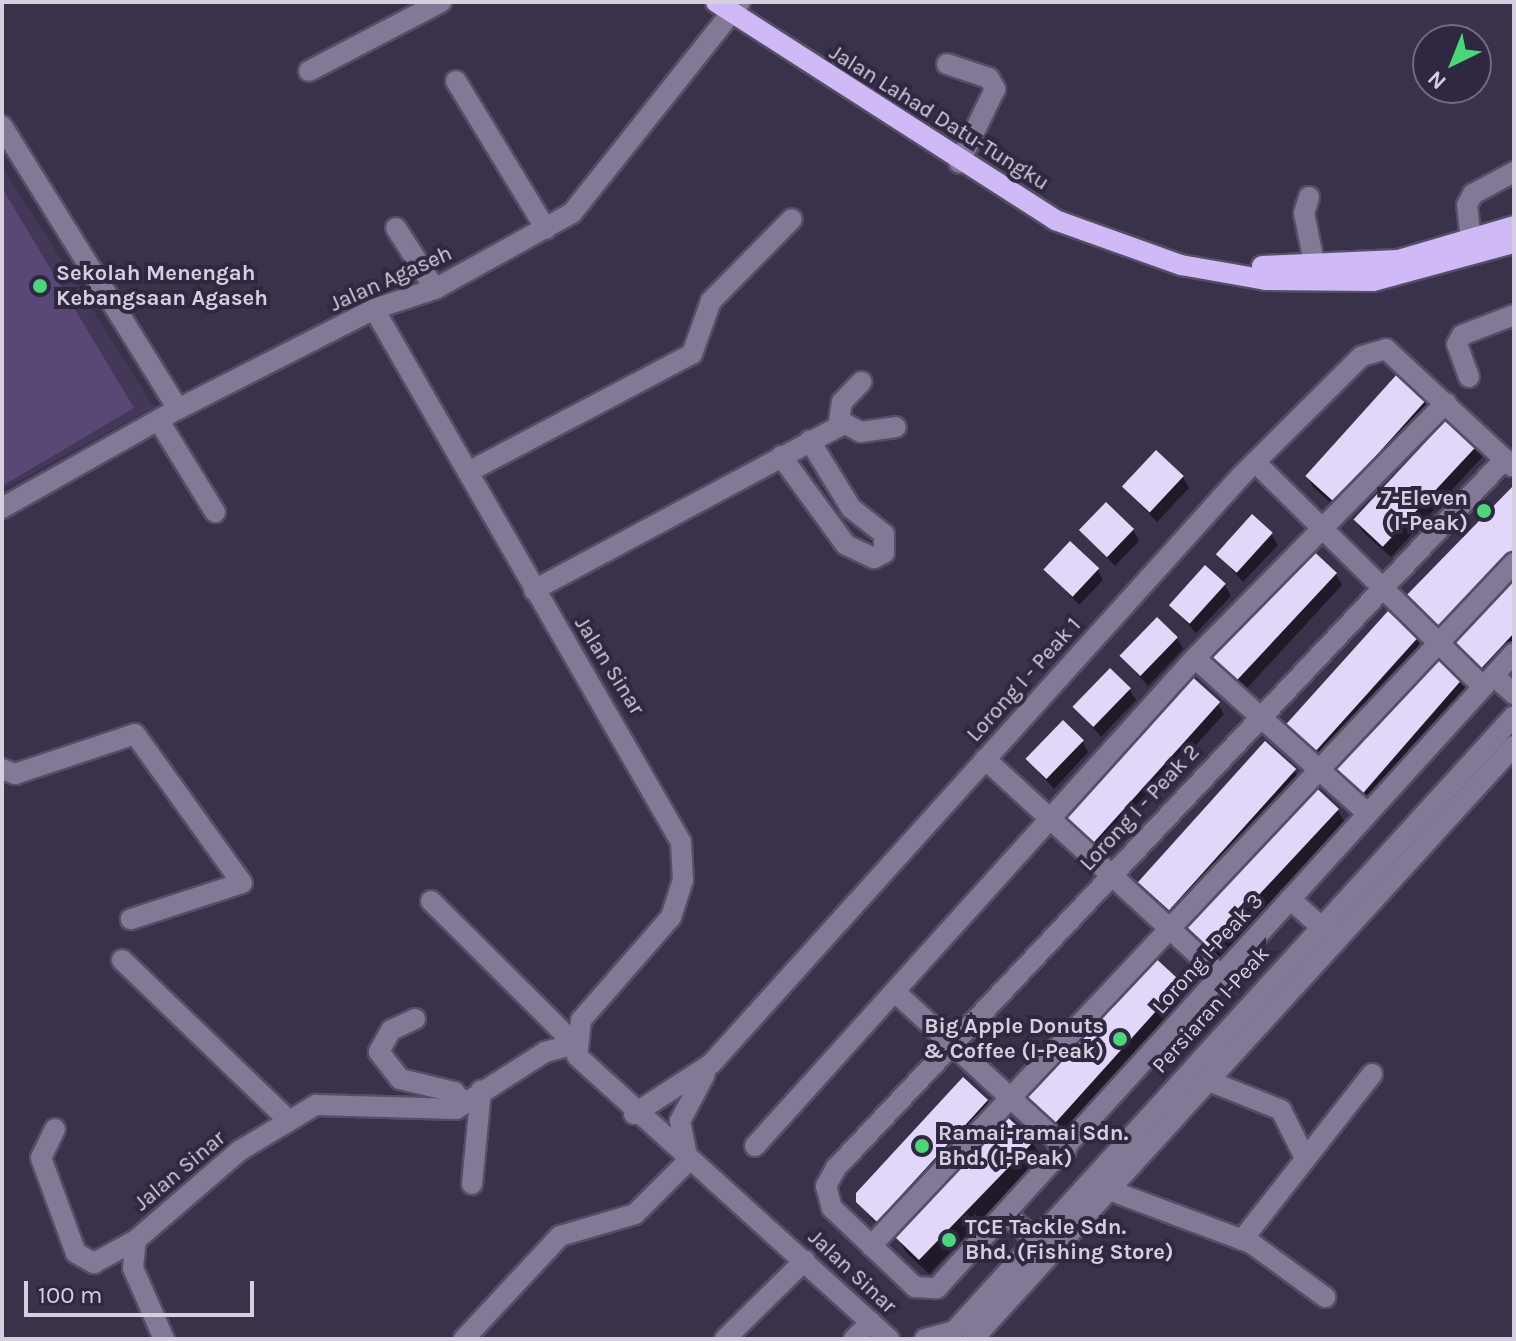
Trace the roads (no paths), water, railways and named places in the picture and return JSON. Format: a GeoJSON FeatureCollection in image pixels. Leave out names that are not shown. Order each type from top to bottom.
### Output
{"type":"FeatureCollection","features":[{"type":"Feature","properties":{"kind":"main road","name":"Jalan Lahad Datu-Tungku"},"geometry":{"type":"LineString","coordinates":[[729,5],[959,163],[1055,220],[1147,254],[1222,273],[1318,283],[1373,281],[1476,248],[1513,231]]}},
{"type":"Feature","properties":{"kind":"main road","name":"Jalan Lahad Datu-Tungku"},"geometry":{"type":"LineString","coordinates":[[1147,254],[1315,267],[1398,260],[1476,248]]}},
{"type":"Feature","properties":{"kind":"main road"},"geometry":{"type":"LineString","coordinates":[[1476,248],[1514,253]]}},
{"type":"Feature","properties":{"kind":"street"},"geometry":{"type":"LineString","coordinates":[[309,71],[441,2]]}},
{"type":"Feature","properties":{"kind":"street","name":"Jalan Agaseh"},"geometry":{"type":"LineString","coordinates":[[2,508],[178,409],[374,309],[435,289],[572,213],[623,158],[729,5]]}},
{"type":"Feature","properties":{"kind":"street"},"geometry":{"type":"LineString","coordinates":[[947,64],[989,78],[995,89],[959,163]]}},
{"type":"Feature","properties":{"kind":"street"},"geometry":{"type":"LineString","coordinates":[[456,81],[546,229]]}},
{"type":"Feature","properties":{"kind":"street"},"geometry":{"type":"LineString","coordinates":[[2,126],[178,409]]}},
{"type":"Feature","properties":{"kind":"street"},"geometry":{"type":"LineString","coordinates":[[1476,248],[1467,205],[1473,194],[1514,172]]}},
{"type":"Feature","properties":{"kind":"street"},"geometry":{"type":"LineString","coordinates":[[1309,197],[1304,213],[1315,267]]}},
{"type":"Feature","properties":{"kind":"street"},"geometry":{"type":"LineString","coordinates":[[468,472],[692,354],[711,301],[792,219]]}},
{"type":"Feature","properties":{"kind":"street"},"geometry":{"type":"LineString","coordinates":[[396,228],[435,289]]}},
{"type":"Feature","properties":{"kind":"street","name":"Jalan Sinar"},"geometry":{"type":"LineString","coordinates":[[374,309],[534,590],[660,795],[685,862],[671,917],[581,1020],[575,1044],[589,1071],[634,1114],[805,1260],[884,1333]]}},
{"type":"Feature","properties":{"kind":"street"},"geometry":{"type":"LineString","coordinates":[[1469,377],[1457,344],[1462,335],[1514,315]]}},
{"type":"Feature","properties":{"kind":"street","name":"Lorong I - Peak 1"},"geometry":{"type":"LineString","coordinates":[[688,1161],[680,1121],[711,1064],[1255,462],[1362,356],[1386,349],[1446,403]]}},
{"type":"Feature","properties":{"kind":"street"},"geometry":{"type":"LineString","coordinates":[[842,422],[842,402],[861,382]]}},
{"type":"Feature","properties":{"kind":"street"},"geometry":{"type":"LineString","coordinates":[[755,1146],[1195,658],[1446,403],[1509,463]]}},
{"type":"Feature","properties":{"kind":"street"},"geometry":{"type":"LineString","coordinates":[[159,421],[215,512]]}},
{"type":"Feature","properties":{"kind":"street"},"geometry":{"type":"LineString","coordinates":[[842,422],[861,432],[896,427]]}},
{"type":"Feature","properties":{"kind":"street"},"geometry":{"type":"LineString","coordinates":[[534,590],[842,422]]}},
{"type":"Feature","properties":{"kind":"street"},"geometry":{"type":"LineString","coordinates":[[781,456],[846,545],[874,558],[884,553],[884,534],[851,508],[810,441]]}},
{"type":"Feature","properties":{"kind":"street"},"geometry":{"type":"LineString","coordinates":[[1255,462],[1324,526],[1436,642],[1488,681],[1514,694]]}},
{"type":"Feature","properties":{"kind":"street","name":"Lorong I - Peak 2"},"geometry":{"type":"LineString","coordinates":[[871,1246],[825,1198],[836,1168],[1380,585],[1509,463]]}},
{"type":"Feature","properties":{"kind":"street"},"geometry":{"type":"LineString","coordinates":[[871,1246],[1316,769],[1514,563]]}},
{"type":"Feature","properties":{"kind":"street","name":"Lorong I-Peak 3"},"geometry":{"type":"LineString","coordinates":[[871,1246],[915,1287],[937,1288],[1514,653]]}},
{"type":"Feature","properties":{"kind":"street"},"geometry":{"type":"LineString","coordinates":[[1195,658],[1367,813]]}},
{"type":"Feature","properties":{"kind":"street","name":"Persiaran I-Peak"},"geometry":{"type":"LineString","coordinates":[[958,1336],[1043,1247],[1320,925],[1514,716]]}},
{"type":"Feature","properties":{"kind":"street"},"geometry":{"type":"LineString","coordinates":[[2,769],[15,774],[135,734],[242,883],[131,919]]}},
{"type":"Feature","properties":{"kind":"street"},"geometry":{"type":"LineString","coordinates":[[1005,1213],[1043,1247],[1109,1190],[1514,746]]}},
{"type":"Feature","properties":{"kind":"street"},"geometry":{"type":"LineString","coordinates":[[985,759],[1220,975]]}},
{"type":"Feature","properties":{"kind":"street"},"geometry":{"type":"LineString","coordinates":[[1290,899],[1336,941]]}},
{"type":"Feature","properties":{"kind":"street"},"geometry":{"type":"LineString","coordinates":[[431,901],[575,1044]]}},
{"type":"Feature","properties":{"kind":"street"},"geometry":{"type":"LineString","coordinates":[[122,960],[287,1119]]}},
{"type":"Feature","properties":{"kind":"street"},"geometry":{"type":"LineString","coordinates":[[896,993],[952,1041],[1010,1100],[1066,1149]]}},
{"type":"Feature","properties":{"kind":"street"},"geometry":{"type":"LineString","coordinates":[[415,1019],[391,1030],[379,1052],[400,1079],[454,1092],[464,1103]]}},
{"type":"Feature","properties":{"kind":"street","name":"Jalan Sinar"},"geometry":{"type":"LineString","coordinates":[[164,1339],[133,1268],[136,1240],[208,1175],[287,1119],[335,1102],[409,1111],[464,1103],[545,1052],[575,1044]]}},
{"type":"Feature","properties":{"kind":"street","name":"Lorong I - Peak 1"},"geometry":{"type":"LineString","coordinates":[[634,1114],[711,1064]]}},
{"type":"Feature","properties":{"kind":"street"},"geometry":{"type":"LineString","coordinates":[[1242,1240],[1303,1154],[1372,1074]]}},
{"type":"Feature","properties":{"kind":"street"},"geometry":{"type":"LineString","coordinates":[[1209,1081],[1281,1110],[1303,1154]]}},
{"type":"Feature","properties":{"kind":"street"},"geometry":{"type":"LineString","coordinates":[[472,1184],[481,1090]]}},
{"type":"Feature","properties":{"kind":"street"},"geometry":{"type":"LineString","coordinates":[[55,1129],[41,1158],[76,1253],[94,1263],[136,1240]]}},
{"type":"Feature","properties":{"kind":"street"},"geometry":{"type":"LineString","coordinates":[[464,1339],[560,1236],[635,1214],[688,1161]]}},
{"type":"Feature","properties":{"kind":"street"},"geometry":{"type":"LineString","coordinates":[[1109,1190],[1242,1240],[1325,1297]]}},
{"type":"Feature","properties":{"kind":"street"},"geometry":{"type":"LineString","coordinates":[[725,1339],[805,1260]]}},
{"type":"Feature","properties":{"kind":"street"},"geometry":{"type":"LineString","coordinates":[[854,1339],[884,1333]]}},
{"type":"Feature","properties":{"kind":"street"},"geometry":{"type":"LineString","coordinates":[[925,1339],[958,1336]]}},
{"type":"Feature","properties":{"kind":"place","name":"Sekolah Menengah Kebangsaan Agaseh"},"geometry":{"type":"Point","coordinates":[40,286]}},
{"type":"Feature","properties":{"kind":"place","name":"7-Eleven (I-Peak)"},"geometry":{"type":"Point","coordinates":[1484,511]}},
{"type":"Feature","properties":{"kind":"place","name":"Big Apple Donuts & Coffee (I-Peak)"},"geometry":{"type":"Point","coordinates":[1120,1039]}},
{"type":"Feature","properties":{"kind":"place","name":"Ramai-ramai Sdn. Bhd. (I-Peak)"},"geometry":{"type":"Point","coordinates":[922,1146]}},
{"type":"Feature","properties":{"kind":"place","name":"TCE Tackle Sdn. Bhd. (Fishing Store)"},"geometry":{"type":"Point","coordinates":[949,1240]}}]}
